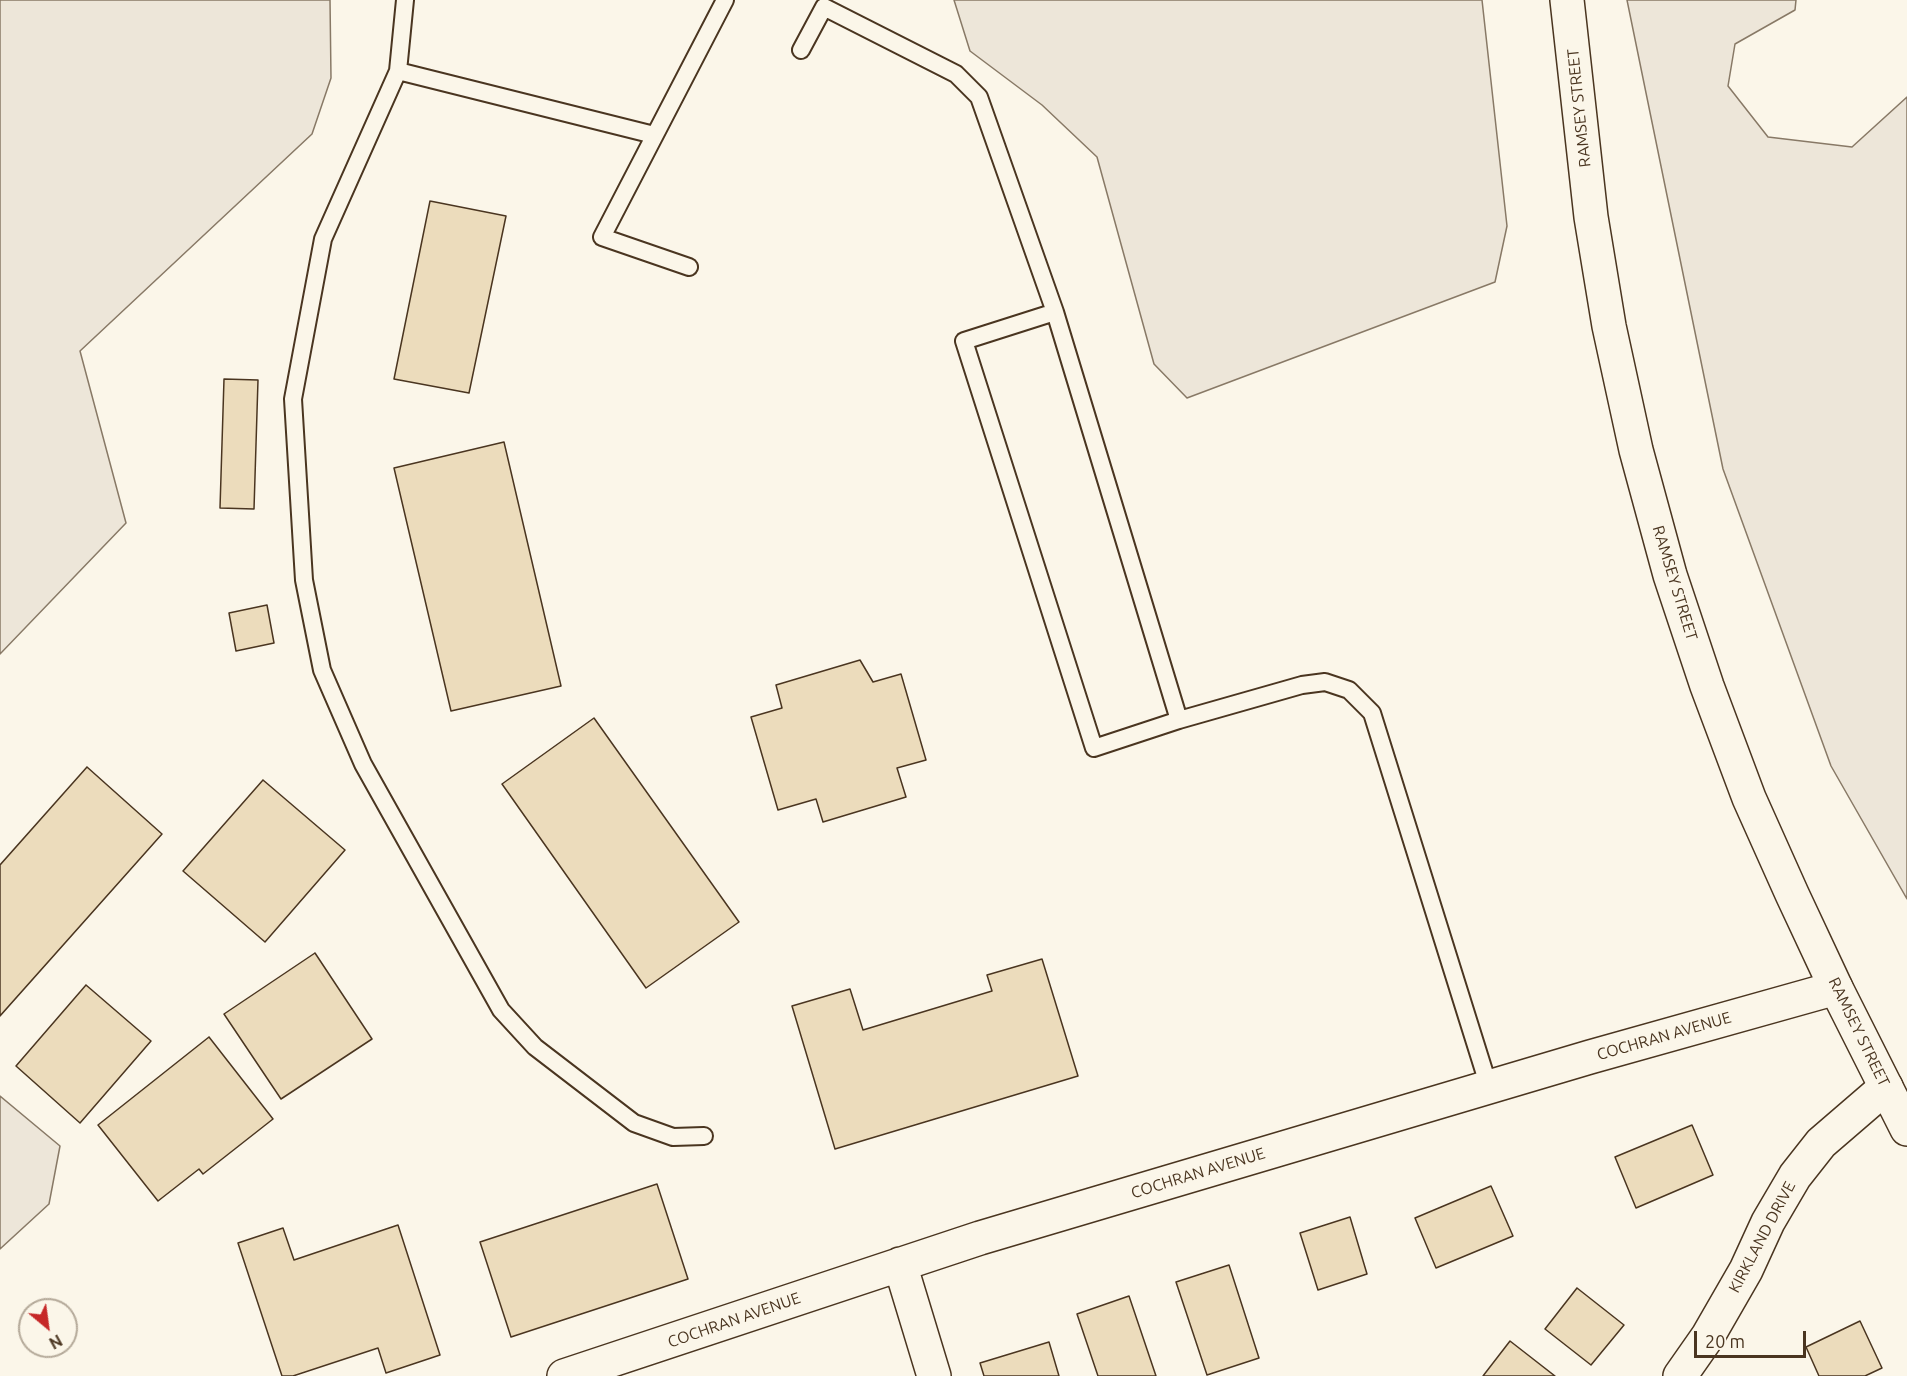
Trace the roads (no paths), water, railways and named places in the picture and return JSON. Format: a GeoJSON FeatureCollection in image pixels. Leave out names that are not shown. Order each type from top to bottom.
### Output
{"type":"FeatureCollection","features":[{"type":"Feature","properties":{"kind":"street","name":"RAMSEY STREET"},"geometry":{"type":"LineString","coordinates":[[1567,0],[1591,217],[1609,326],[1636,450],[1667,564],[1707,686],[1749,798],[1836,988],[1907,1129]]}},
{"type":"Feature","properties":{"kind":"street","name":"COCHRAN AVENUE"},"geometry":{"type":"LineString","coordinates":[[564,1376],[991,1235],[1590,1057],[1836,988]]}},
{"type":"Feature","properties":{"kind":"street","name":"KIRKLAND DRIVE"},"geometry":{"type":"LineString","coordinates":[[1680,1376],[1708,1336],[1746,1270],[1768,1222],[1794,1176],[1821,1143],[1886,1087]]}},
{"type":"Feature","properties":{"kind":"street"},"geometry":{"type":"LineString","coordinates":[[900,1264],[934,1376]]}},
{"type":"Feature","properties":{"kind":"lane"},"geometry":{"type":"LineString","coordinates":[[405,0],[398,71],[323,239],[293,399],[304,580],[322,670],[363,764],[501,1010],[535,1047],[634,1123],[673,1137],[704,1136]]}},
{"type":"Feature","properties":{"kind":"lane"},"geometry":{"type":"LineString","coordinates":[[689,267],[602,237],[725,0]]}},
{"type":"Feature","properties":{"kind":"lane"},"geometry":{"type":"LineString","coordinates":[[801,50],[823,3],[956,74],[980,97],[1055,312],[1179,720]]}},
{"type":"Feature","properties":{"kind":"lane"},"geometry":{"type":"LineString","coordinates":[[398,71],[654,135]]}},
{"type":"Feature","properties":{"kind":"lane"},"geometry":{"type":"LineString","coordinates":[[1055,312],[964,341],[1094,748],[1179,720],[1302,685],[1325,682],[1349,690],[1372,713],[1489,1087]]}}]}
